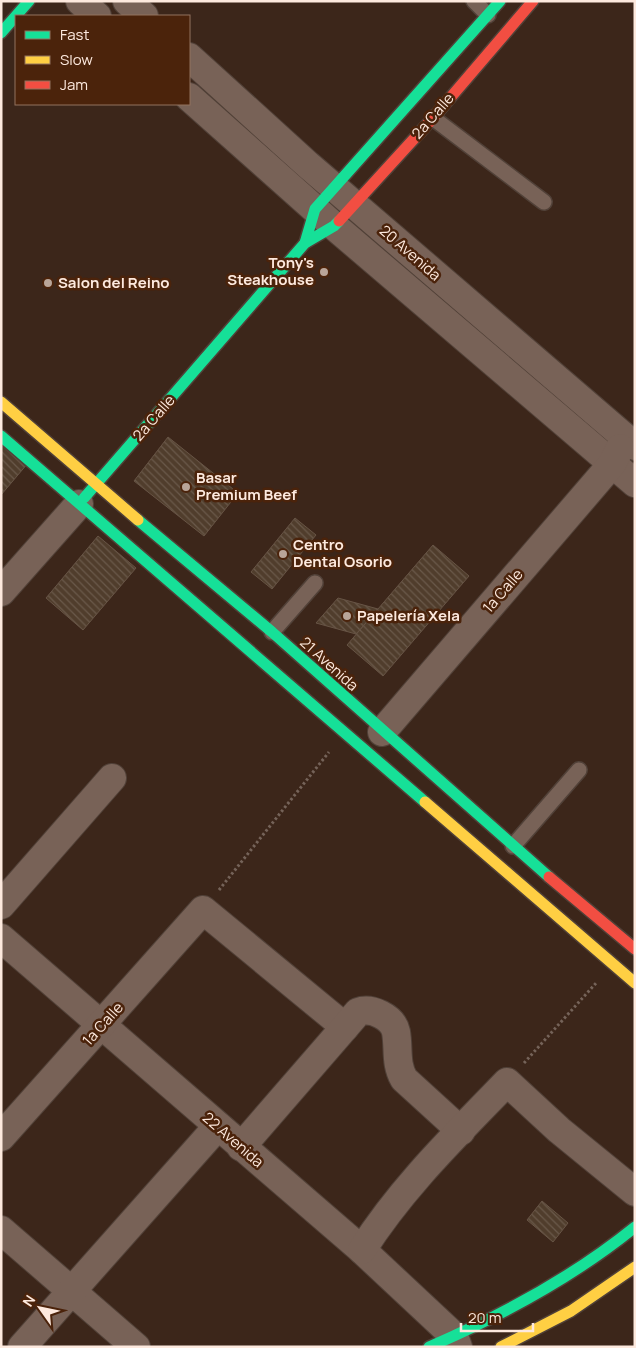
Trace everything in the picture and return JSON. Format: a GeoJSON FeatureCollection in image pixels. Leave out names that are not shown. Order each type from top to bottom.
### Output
{"type":"FeatureCollection","features":[{"type":"Feature","properties":{"kind":"street"},"geometry":{"type":"LineString","coordinates":[[17,15],[29,1]]}},
{"type":"Feature","properties":{"kind":"street"},"geometry":{"type":"LineString","coordinates":[[80,1],[96,15]]}},
{"type":"Feature","properties":{"kind":"street"},"geometry":{"type":"LineString","coordinates":[[127,1],[143,15]]}},
{"type":"Feature","properties":{"kind":"street","name":"2a Calle"},"geometry":{"type":"LineString","coordinates":[[1,592],[305,243],[344,196],[416,99],[500,1]]}},
{"type":"Feature","properties":{"kind":"street","name":"2a Calle"},"geometry":{"type":"LineString","coordinates":[[305,243],[344,196],[433,118],[533,1]]}},
{"type":"Feature","properties":{"kind":"street"},"geometry":{"type":"LineString","coordinates":[[1,33],[15,17]]}},
{"type":"Feature","properties":{"kind":"street","name":"20 Avenida"},"geometry":{"type":"LineString","coordinates":[[190,58],[344,196],[632,437]]}},
{"type":"Feature","properties":{"kind":"street","name":"20 Avenida"},"geometry":{"type":"LineString","coordinates":[[190,98],[324,218],[635,483]]}},
{"type":"Feature","properties":{"kind":"street","name":"21 Avenida"},"geometry":{"type":"LineString","coordinates":[[1,402],[88,494],[344,734],[373,741],[513,846],[635,949]]}},
{"type":"Feature","properties":{"kind":"street","name":"21 Avenida"},"geometry":{"type":"LineString","coordinates":[[1,436],[88,494],[272,632],[373,741],[635,984]]}},
{"type":"Feature","properties":{"kind":"street","name":"1a Calle"},"geometry":{"type":"LineString","coordinates":[[373,741],[612,464],[632,437]]}},
{"type":"Feature","properties":{"kind":"street"},"geometry":{"type":"LineString","coordinates":[[1,904],[112,778]]}},
{"type":"Feature","properties":{"kind":"street"},"geometry":{"type":"LineString","coordinates":[[203,910],[345,1027]]}},
{"type":"Feature","properties":{"kind":"street","name":"1a Calle"},"geometry":{"type":"LineString","coordinates":[[1,1137],[203,910]]}},
{"type":"Feature","properties":{"kind":"street","name":"22 Avenida"},"geometry":{"type":"LineString","coordinates":[[1,938],[362,1250],[456,1341]]}},
{"type":"Feature","properties":{"kind":"street"},"geometry":{"type":"LineString","coordinates":[[241,1147],[358,1012],[366,1009],[375,1011],[390,1023],[396,1031],[398,1070],[404,1079],[460,1130]]}},
{"type":"Feature","properties":{"kind":"street"},"geometry":{"type":"LineString","coordinates":[[362,1250],[382,1218],[403,1190],[506,1082],[559,1130],[635,1192]]}},
{"type":"Feature","properties":{"kind":"street"},"geometry":{"type":"LineString","coordinates":[[22,1347],[218,1126]]}},
{"type":"Feature","properties":{"kind":"street"},"geometry":{"type":"LineString","coordinates":[[430,1347],[456,1341],[508,1312],[558,1282],[618,1242],[635,1228]]}},
{"type":"Feature","properties":{"kind":"street"},"geometry":{"type":"LineString","coordinates":[[1,1230],[136,1347]]}},
{"type":"Feature","properties":{"kind":"street"},"geometry":{"type":"LineString","coordinates":[[500,1347],[521,1338],[583,1303],[635,1267]]}},
{"type":"Feature","properties":{"kind":"lane"},"geometry":{"type":"LineString","coordinates":[[474,1],[488,15]]}},
{"type":"Feature","properties":{"kind":"lane"},"geometry":{"type":"LineString","coordinates":[[433,118],[544,202]]}},
{"type":"Feature","properties":{"kind":"lane"},"geometry":{"type":"LineString","coordinates":[[272,632],[314,583]]}},
{"type":"Feature","properties":{"kind":"lane"},"geometry":{"type":"LineString","coordinates":[[513,846],[579,770]]}},
{"type":"Feature","properties":{"kind":"path"},"geometry":{"type":"LineString","coordinates":[[203,910],[344,734]]}},
{"type":"Feature","properties":{"kind":"path"},"geometry":{"type":"LineString","coordinates":[[506,1082],[613,964]]}},
{"type":"Feature","properties":{"kind":"building","name":"Basar Premium Beef"},"geometry":{"type":"Polygon","coordinates":[[[168,437],[238,493],[204,536],[134,481],[168,437]]]}},
{"type":"Feature","properties":{"kind":"building"},"geometry":{"type":"Polygon","coordinates":[[[1,441],[28,463],[1,495],[1,441]]]}},
{"type":"Feature","properties":{"kind":"building","name":"Centro Dental Osorio"},"geometry":{"type":"Polygon","coordinates":[[[295,518],[316,535],[272,589],[251,572],[295,518]]]}},
{"type":"Feature","properties":{"kind":"building"},"geometry":{"type":"Polygon","coordinates":[[[98,536],[136,568],[83,630],[46,598],[98,536]]]}},
{"type":"Feature","properties":{"kind":"building"},"geometry":{"type":"Polygon","coordinates":[[[433,545],[469,576],[383,676],[347,645],[433,545]]]}},
{"type":"Feature","properties":{"kind":"building","name":"Papelería Xela"},"geometry":{"type":"Polygon","coordinates":[[[338,598],[378,609],[356,634],[316,623],[338,598]]]}},
{"type":"Feature","properties":{"kind":"building"},"geometry":{"type":"Polygon","coordinates":[[[542,1201],[568,1223],[553,1242],[527,1220],[542,1201]]]}},
{"type":"Feature","properties":{"kind":"traffic: fast"},"geometry":{"type":"LineString","coordinates":[[17,15],[29,1]]}},
{"type":"Feature","properties":{"kind":"traffic: fast"},"geometry":{"type":"LineString","coordinates":[[305,243],[315,209],[500,1]]}},
{"type":"Feature","properties":{"kind":"traffic: fast"},"geometry":{"type":"LineString","coordinates":[[1,33],[15,17]]}},
{"type":"Feature","properties":{"kind":"traffic: fast"},"geometry":{"type":"LineString","coordinates":[[84,498],[305,243],[339,221]]}},
{"type":"Feature","properties":{"kind":"traffic: fast"},"geometry":{"type":"LineString","coordinates":[[1,436],[425,802]]}},
{"type":"Feature","properties":{"kind":"traffic: fast"},"geometry":{"type":"LineString","coordinates":[[138,520],[272,632],[549,877]]}},
{"type":"Feature","properties":{"kind":"traffic: fast"},"geometry":{"type":"LineString","coordinates":[[429,1347],[484,1322],[562,1279],[635,1227]]}},
{"type":"Feature","properties":{"kind":"traffic: slow"},"geometry":{"type":"LineString","coordinates":[[1,402],[138,520]]}},
{"type":"Feature","properties":{"kind":"traffic: slow"},"geometry":{"type":"LineString","coordinates":[[425,802],[635,983]]}},
{"type":"Feature","properties":{"kind":"traffic: slow"},"geometry":{"type":"LineString","coordinates":[[501,1347],[571,1311],[635,1267]]}},
{"type":"Feature","properties":{"kind":"traffic: jam"},"geometry":{"type":"LineString","coordinates":[[339,221],[433,118],[533,1]]}},
{"type":"Feature","properties":{"kind":"traffic: jam"},"geometry":{"type":"LineString","coordinates":[[549,877],[635,949]]}},
{"type":"Feature","properties":{"kind":"place","name":"Tony's Steakhouse"},"geometry":{"type":"Point","coordinates":[324,272]}},
{"type":"Feature","properties":{"kind":"place","name":"Salon del Reino"},"geometry":{"type":"Point","coordinates":[48,283]}},
{"type":"Feature","properties":{"kind":"place","name":"Basar Premium Beef"},"geometry":{"type":"Point","coordinates":[186,487]}},
{"type":"Feature","properties":{"kind":"place","name":"Centro Dental Osorio"},"geometry":{"type":"Point","coordinates":[283,554]}},
{"type":"Feature","properties":{"kind":"place","name":"Papelería Xela"},"geometry":{"type":"Point","coordinates":[347,616]}}]}
